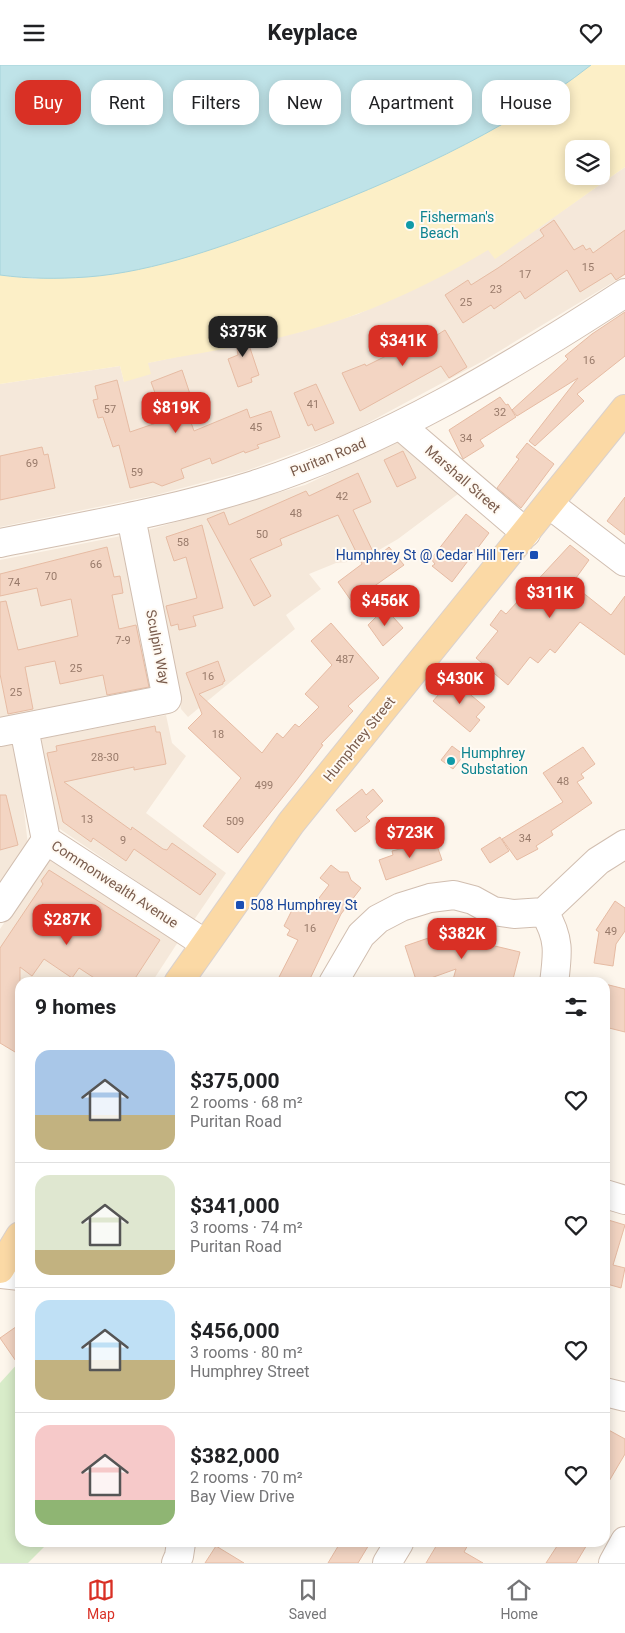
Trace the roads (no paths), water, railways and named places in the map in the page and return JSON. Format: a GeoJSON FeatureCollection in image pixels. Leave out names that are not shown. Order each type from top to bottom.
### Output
{"type":"FeatureCollection","features":[{"type":"Feature","properties":{"kind":"main road","name":"Humphrey Street"},"geometry":{"type":"LineString","coordinates":[[182,977],[204,943],[291,823],[625,409]]}},
{"type":"Feature","properties":{"kind":"main road"},"geometry":{"type":"LineString","coordinates":[[0,1269],[15,1244]]}},
{"type":"Feature","properties":{"kind":"street","name":"Puritan Road"},"geometry":{"type":"LineString","coordinates":[[0,543],[131,517],[252,486],[310,465],[401,426],[520,359],[625,293]]}},
{"type":"Feature","properties":{"kind":"street","name":"Marshall Street"},"geometry":{"type":"LineString","coordinates":[[401,426],[526,533]]}},
{"type":"Feature","properties":{"kind":"street"},"geometry":{"type":"LineString","coordinates":[[549,504],[625,562]]}},
{"type":"Feature","properties":{"kind":"street","name":"Sculpin Way"},"geometry":{"type":"LineString","coordinates":[[12,730],[168,699],[131,517]]}},
{"type":"Feature","properties":{"kind":"street","name":"Commonwealth Avenue"},"geometry":{"type":"LineString","coordinates":[[12,730],[46,840],[204,943]]}},
{"type":"Feature","properties":{"kind":"street"},"geometry":{"type":"LineString","coordinates":[[0,907],[46,840]]}},
{"type":"Feature","properties":{"kind":"street"},"geometry":{"type":"LineString","coordinates":[[336,977],[361,935],[378,919],[401,907],[430,898],[454,895],[473,900],[493,911],[514,914],[544,912],[598,861],[625,844]]}},
{"type":"Feature","properties":{"kind":"street"},"geometry":{"type":"LineString","coordinates":[[544,912],[554,929],[558,950],[555,977]]}},
{"type":"Feature","properties":{"kind":"street"},"geometry":{"type":"LineString","coordinates":[[610,1196],[625,1200]]}},
{"type":"Feature","properties":{"kind":"street"},"geometry":{"type":"LineString","coordinates":[[0,1274],[15,1276]]}},
{"type":"Feature","properties":{"kind":"street"},"geometry":{"type":"LineString","coordinates":[[610,1393],[625,1397]]}},
{"type":"Feature","properties":{"kind":"street"},"geometry":{"type":"LineString","coordinates":[[176,1563],[180,1556],[181,1547]]}},
{"type":"Feature","properties":{"kind":"street"},"geometry":{"type":"LineString","coordinates":[[387,1563],[397,1547]]}},
{"type":"Feature","properties":{"kind":"water"},"geometry":{"type":"Polygon","coordinates":[[[0,65],[591,65],[570,80],[482,80],[482,125],[500,125],[408,172],[329,206],[241,239],[165,263],[113,274],[54,278],[0,275],[0,65]]]}},
{"type":"Feature","properties":{"kind":"place","name":"Fisherman's Beach"},"geometry":{"type":"Point","coordinates":[410,225]}},
{"type":"Feature","properties":{"kind":"place","name":"Humphrey St @ Cedar Hill Terr"},"geometry":{"type":"Point","coordinates":[534,555]}},
{"type":"Feature","properties":{"kind":"place","name":"Humphrey Substation"},"geometry":{"type":"Point","coordinates":[451,761]}},
{"type":"Feature","properties":{"kind":"place","name":"508 Humphrey St"},"geometry":{"type":"Point","coordinates":[240,905]}}]}
